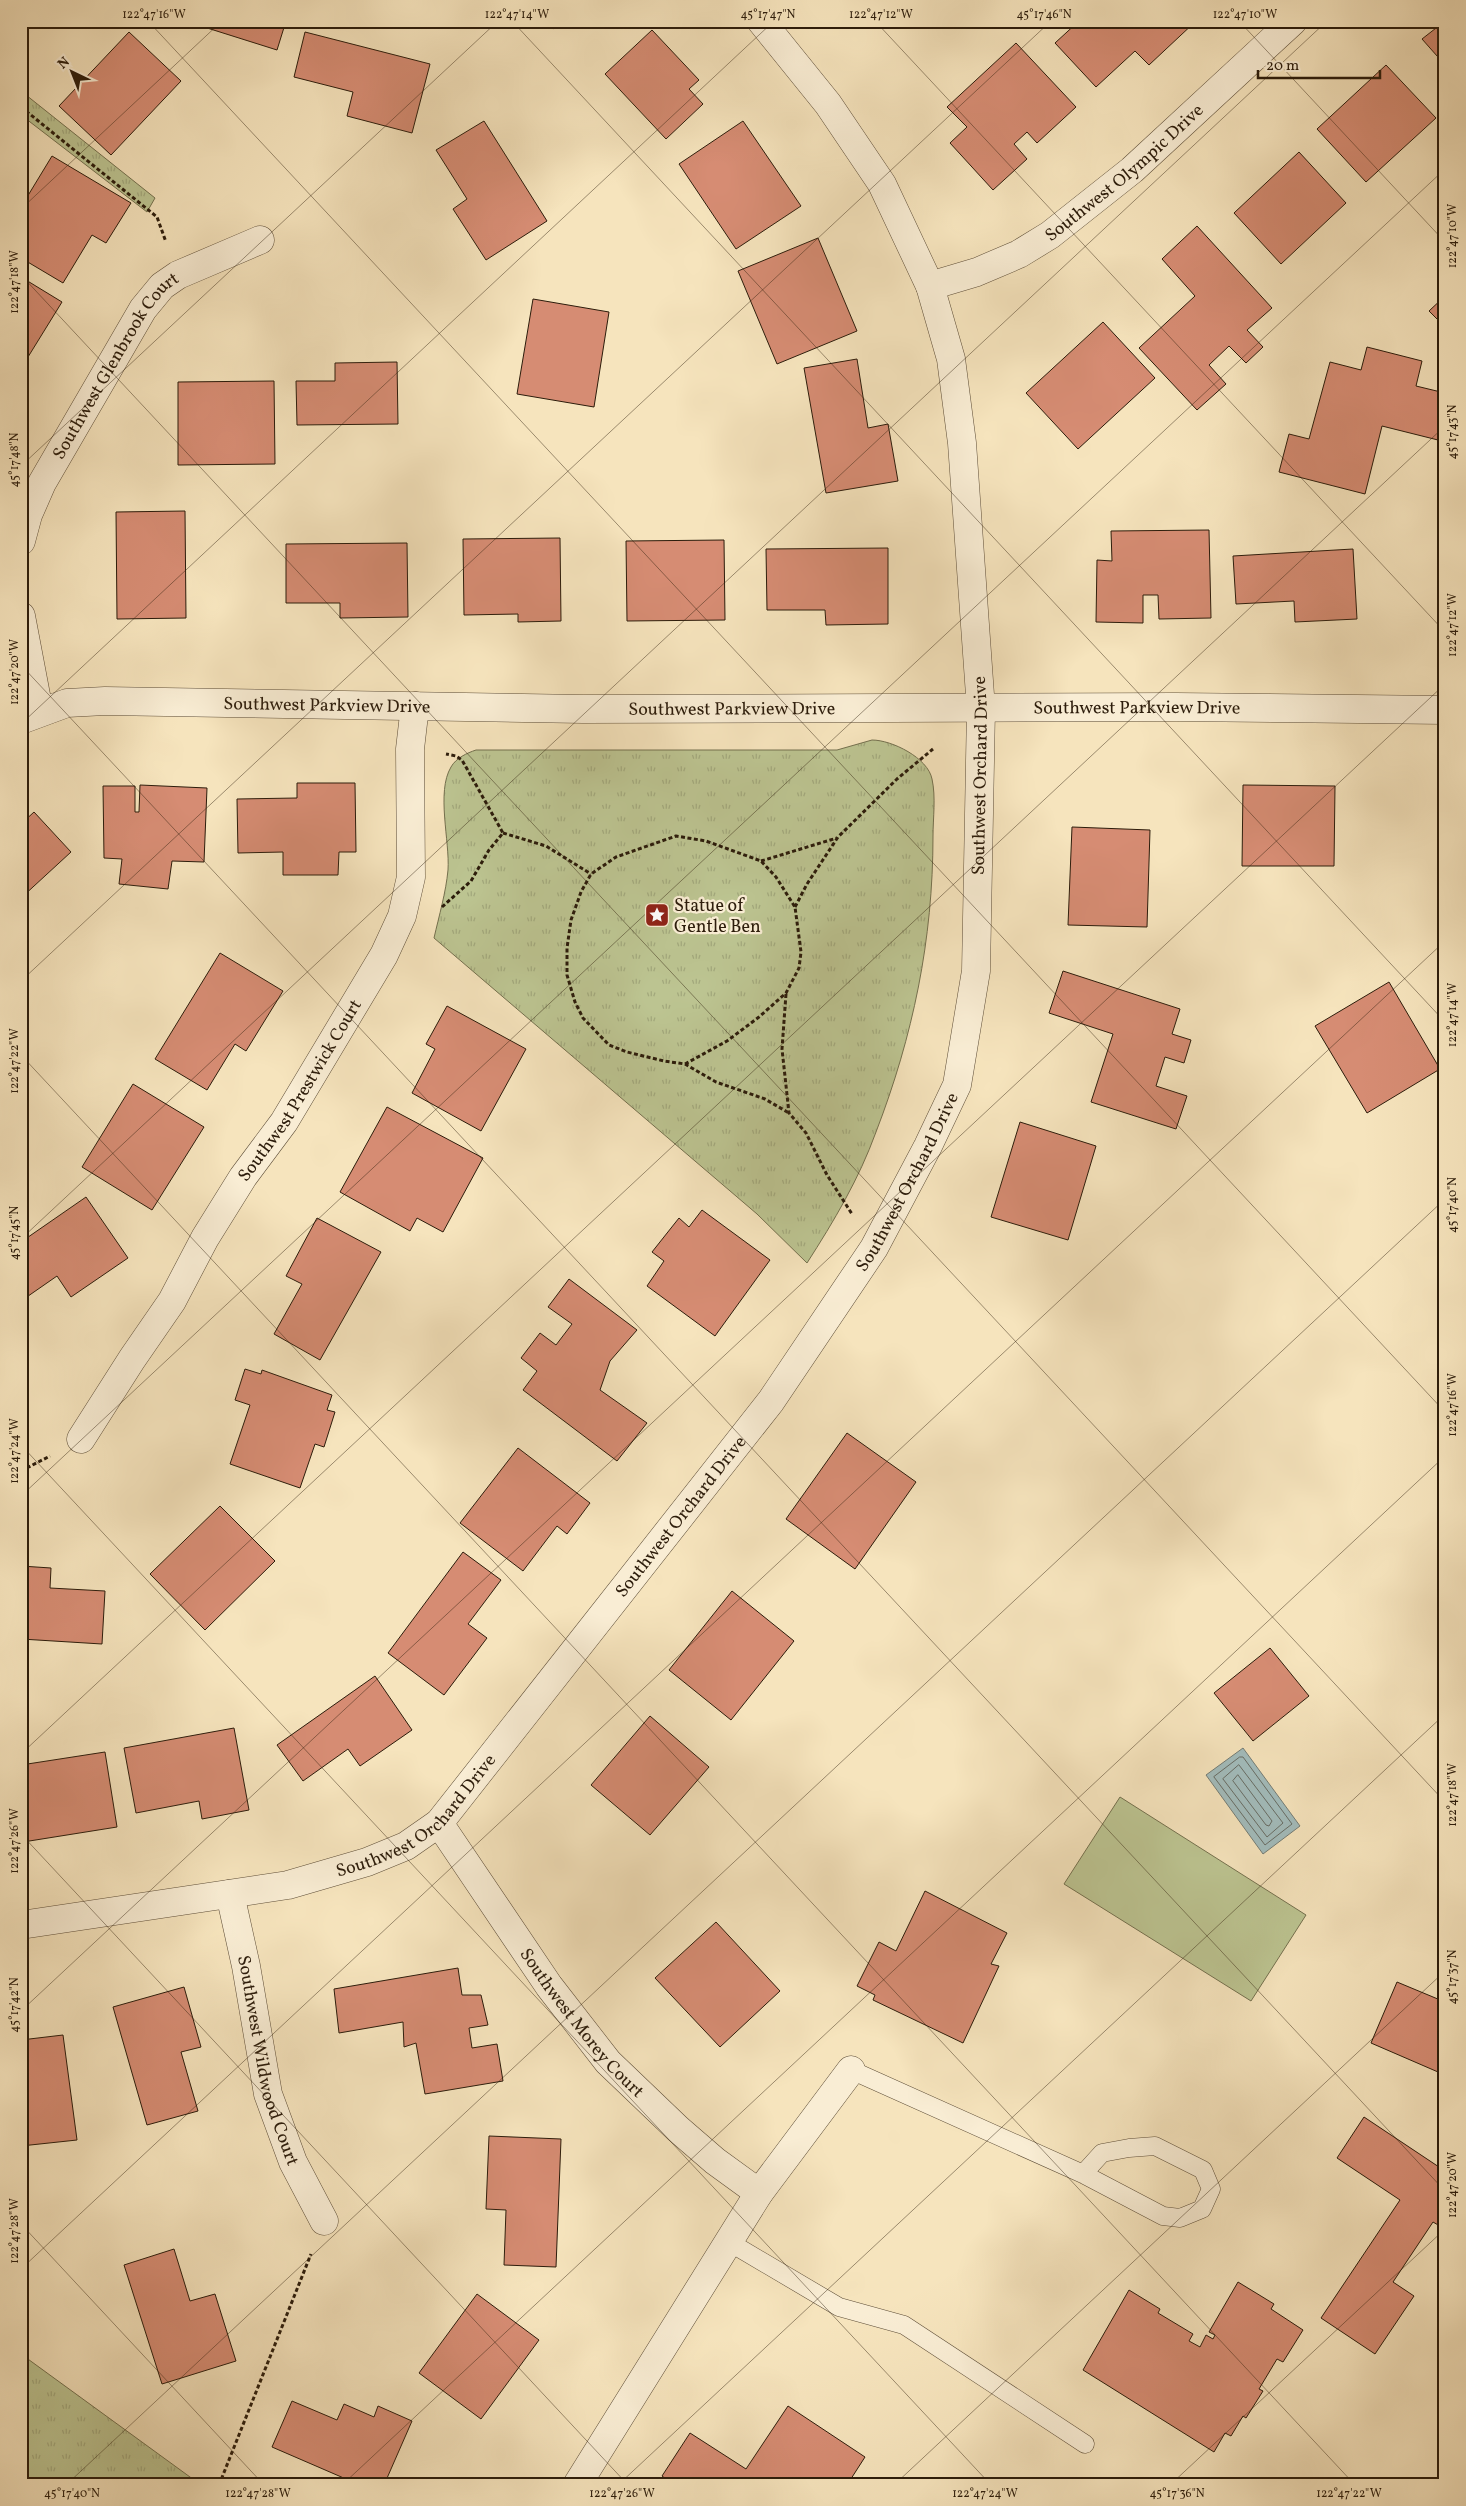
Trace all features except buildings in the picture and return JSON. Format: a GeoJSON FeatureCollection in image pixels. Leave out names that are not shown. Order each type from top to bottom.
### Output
{"type":"FeatureCollection","features":[{"type":"Feature","properties":{"kind":"street","name":"Southwest Orchard Drive"},"geometry":{"type":"LineString","coordinates":[[21,1926],[288,1885],[367,1862],[406,1846],[438,1823],[771,1401],[874,1248],[928,1146],[957,1085],[976,971],[982,709],[962,443],[951,359],[930,286],[882,184],[828,104],[760,21]]}},
{"type":"Feature","properties":{"kind":"street","name":"Southwest Olympic Drive"},"geometry":{"type":"LineString","coordinates":[[930,286],[977,272],[1019,254],[1050,235],[1132,170],[1293,21]]}},
{"type":"Feature","properties":{"kind":"street","name":"Southwest Glenbrook Court"},"geometry":{"type":"LineString","coordinates":[[21,541],[28,515],[42,483],[143,309],[162,286],[178,275],[260,240]]}},
{"type":"Feature","properties":{"kind":"street"},"geometry":{"type":"LineString","coordinates":[[21,616],[30,716]]}},
{"type":"Feature","properties":{"kind":"street","name":"Southwest Parkview Drive"},"geometry":{"type":"LineString","coordinates":[[30,716],[67,703],[105,701],[583,709],[1176,707],[1445,710]]}},
{"type":"Feature","properties":{"kind":"street","name":"Southwest Prestwick Court"},"geometry":{"type":"LineString","coordinates":[[81,1439],[172,1301],[205,1238],[243,1177],[284,1122],[384,955],[402,916],[411,877],[410,749],[415,706]]}},
{"type":"Feature","properties":{"kind":"street","name":"Southwest Morey Court"},"geometry":{"type":"LineString","coordinates":[[438,1823],[549,1986],[608,2062],[685,2136],[715,2161],[759,2192]]}},
{"type":"Feature","properties":{"kind":"street","name":"Southwest Wildwood Court"},"geometry":{"type":"LineString","coordinates":[[230,1894],[246,1966],[268,2094],[293,2162],[324,2221]]}},
{"type":"Feature","properties":{"kind":"street"},"geometry":{"type":"LineString","coordinates":[[577,2485],[759,2192],[851,2070]]}},
{"type":"Feature","properties":{"kind":"lane"},"geometry":{"type":"LineString","coordinates":[[851,2070],[1083,2174],[1163,2216],[1180,2218],[1202,2209],[1212,2189],[1203,2170],[1156,2146],[1128,2148],[1102,2153],[1083,2174]]}},
{"type":"Feature","properties":{"kind":"lane"},"geometry":{"type":"LineString","coordinates":[[729,2242],[839,2307],[904,2325],[1085,2444]]}},
{"type":"Feature","properties":{"kind":"path"},"geometry":{"type":"LineString","coordinates":[[21,106],[157,217],[178,275]]}},
{"type":"Feature","properties":{"kind":"path"},"geometry":{"type":"LineString","coordinates":[[410,749],[456,756],[462,760],[503,833],[546,846],[590,874]]}},
{"type":"Feature","properties":{"kind":"path"},"geometry":{"type":"LineString","coordinates":[[795,907],[806,884],[838,837],[897,779],[933,749]]}},
{"type":"Feature","properties":{"kind":"path"},"geometry":{"type":"LineString","coordinates":[[402,916],[440,908],[471,881],[489,850],[503,833]]}},
{"type":"Feature","properties":{"kind":"path"},"geometry":{"type":"LineString","coordinates":[[686,1064],[727,1041],[759,1017],[786,993],[799,968],[801,952],[795,907],[776,877],[761,861],[706,841],[676,836],[616,857],[590,874],[571,920],[567,948],[567,975],[575,1002],[583,1018],[610,1044],[655,1059],[686,1064],[716,1082],[765,1100],[789,1113],[806,1133],[827,1175],[874,1248]]}},
{"type":"Feature","properties":{"kind":"path"},"geometry":{"type":"LineString","coordinates":[[761,861],[838,837]]}},
{"type":"Feature","properties":{"kind":"path"},"geometry":{"type":"LineString","coordinates":[[786,993],[782,1049],[789,1113]]}},
{"type":"Feature","properties":{"kind":"path"},"geometry":{"type":"LineString","coordinates":[[219,2485],[324,2221]]}},
{"type":"Feature","properties":{"kind":"green space"},"geometry":{"type":"Polygon","coordinates":[[[21,91],[155,198],[147,212],[21,115],[21,91]]]}},
{"type":"Feature","properties":{"kind":"green space"},"geometry":{"type":"Polygon","coordinates":[[[872,740],[889,743],[917,757],[929,771],[932,779],[934,800],[932,875],[925,950],[901,1060],[876,1132],[862,1166],[845,1199],[807,1263],[757,1214],[434,938],[448,870],[444,790],[453,764],[462,756],[476,750],[837,750],[872,740]]]}},
{"type":"Feature","properties":{"kind":"green space"},"geometry":{"type":"Polygon","coordinates":[[[1120,1797],[1306,1915],[1251,2001],[1064,1884],[1120,1797]]]}},
{"type":"Feature","properties":{"kind":"green space"},"geometry":{"type":"Polygon","coordinates":[[[21,2354],[201,2485],[21,2485],[21,2354]]]}},
{"type":"Feature","properties":{"kind":"water"},"geometry":{"type":"Polygon","coordinates":[[[1243,1748],[1300,1826],[1263,1854],[1206,1775],[1243,1748]]]}},
{"type":"Feature","properties":{"kind":"place","name":"Statue of Gentle Ben"},"geometry":{"type":"Point","coordinates":[657,915]}}]}
